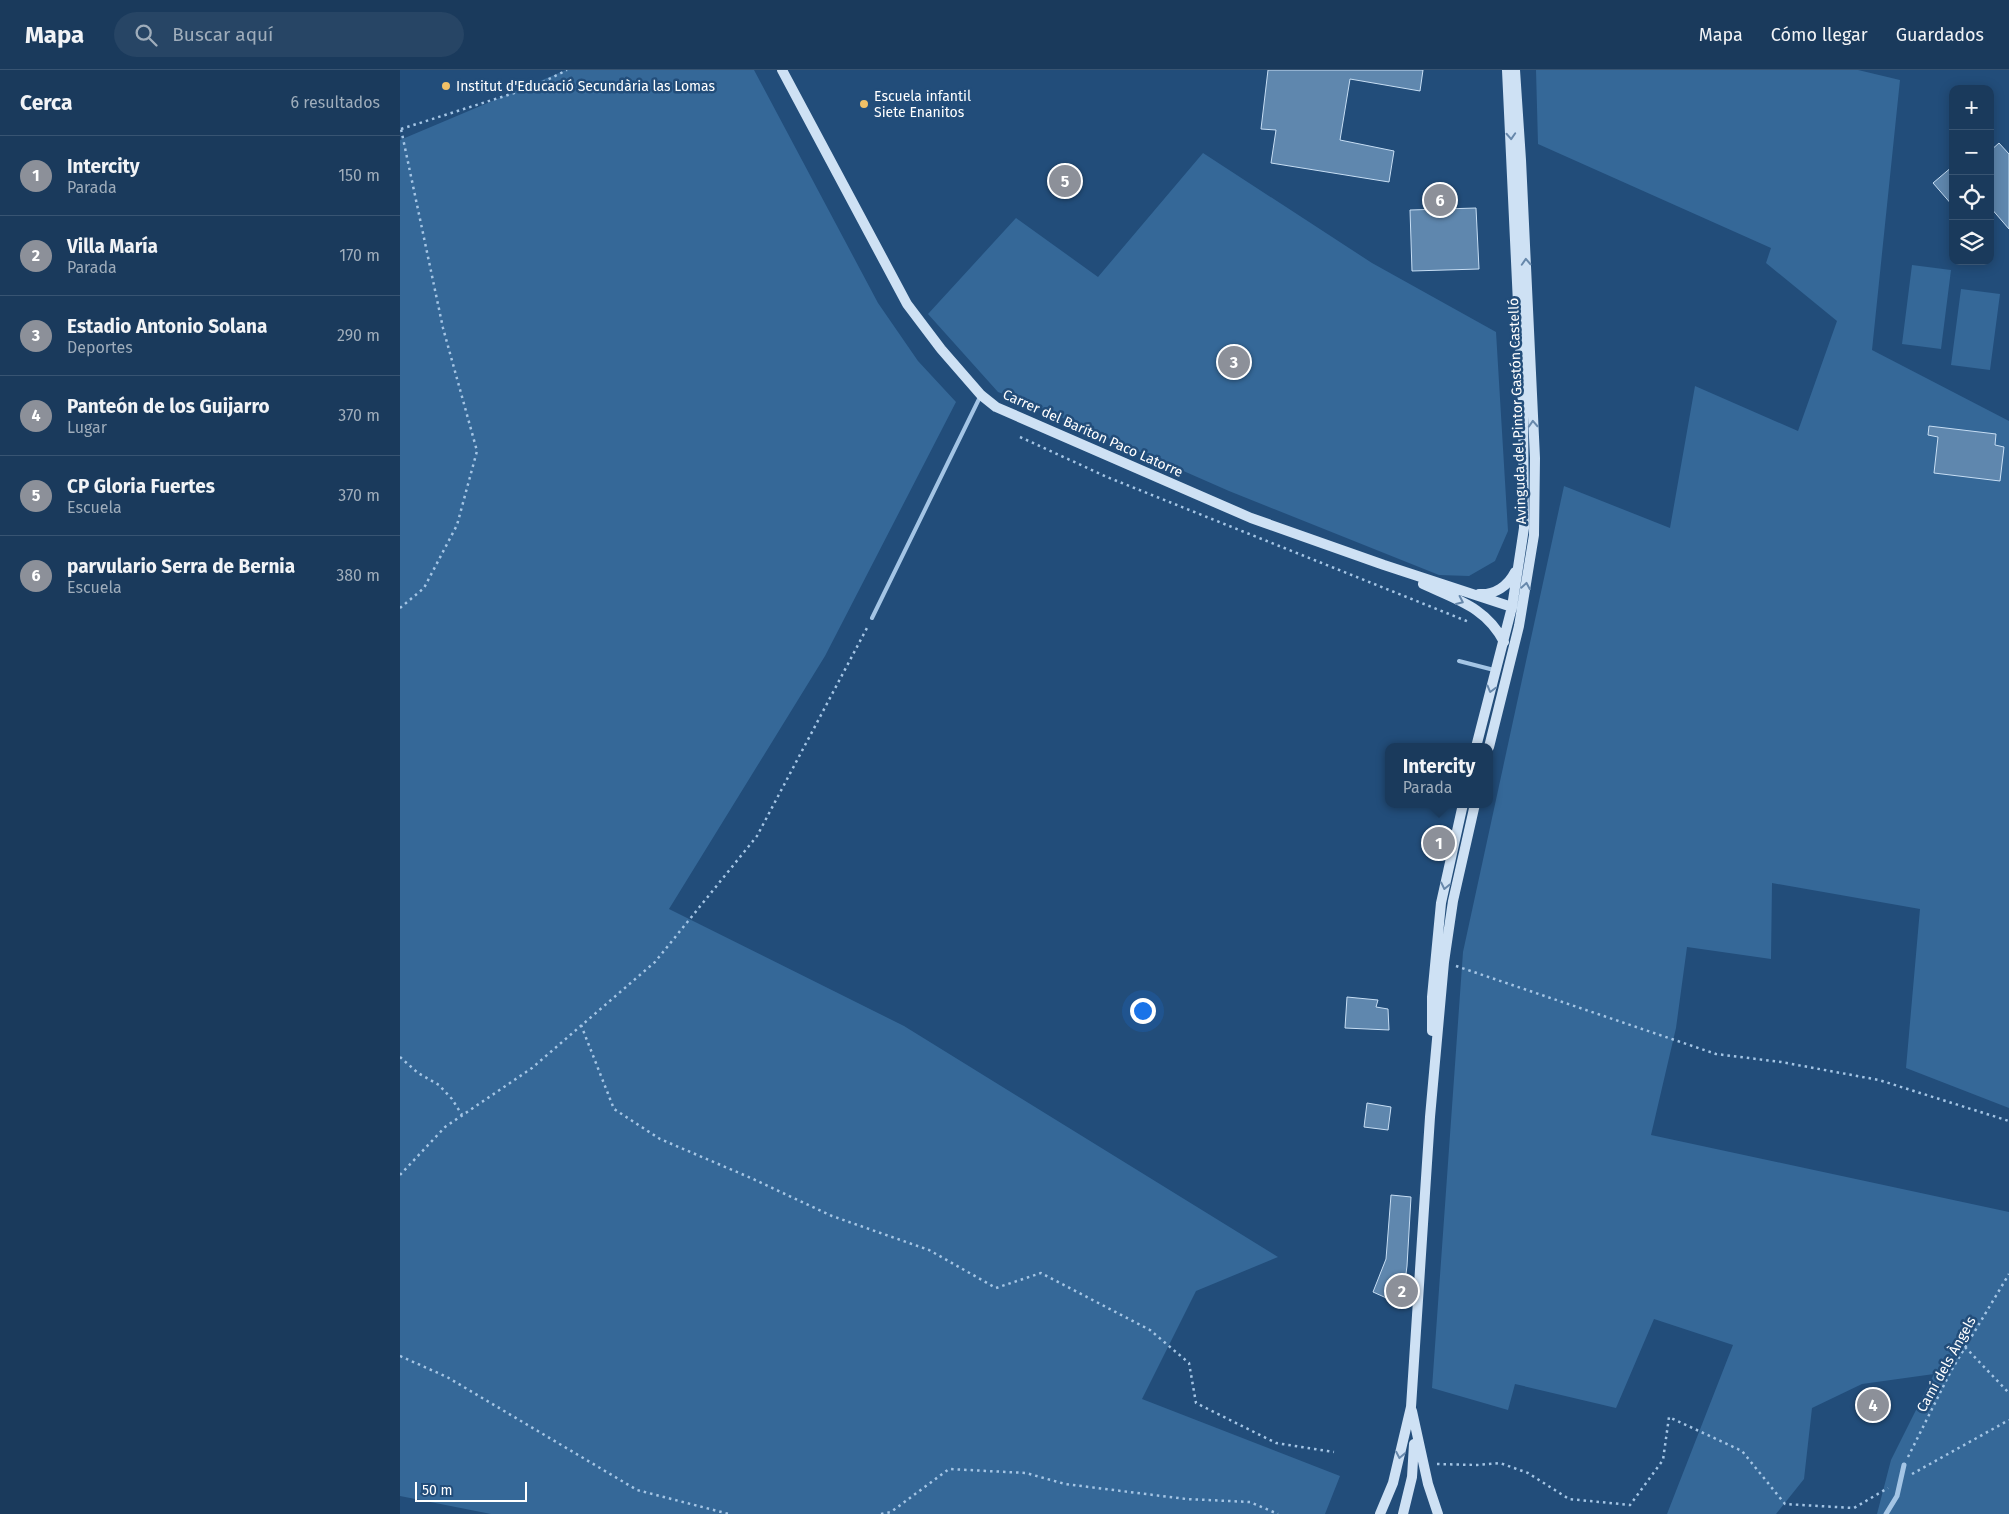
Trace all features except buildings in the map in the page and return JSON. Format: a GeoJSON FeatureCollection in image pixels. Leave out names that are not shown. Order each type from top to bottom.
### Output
{"type":"FeatureCollection","features":[{"type":"Feature","properties":{"kind":"main road","name":"Carrer del Baríton Paco Latorre"},"geometry":{"type":"LineString","coordinates":[[782,70],[907,304],[941,349],[981,395],[996,406],[1014,415],[1249,517],[1512,608]]}},
{"type":"Feature","properties":{"kind":"main road","name":"Avinguda del Pintor Gastón Castelló"},"geometry":{"type":"LineString","coordinates":[[1477,743],[1512,608],[1520,562],[1524,518],[1523,410],[1507,70]]}},
{"type":"Feature","properties":{"kind":"main road","name":"Avinguda del Pintor Gastón Castelló"},"geometry":{"type":"LineString","coordinates":[[1489,743],[1520,626],[1534,535],[1535,458],[1515,70]]}},
{"type":"Feature","properties":{"kind":"main road","name":"Avinguda del Pintor Gastón Castelló"},"geometry":{"type":"LineString","coordinates":[[1468,593],[1485,594],[1499,590],[1511,580],[1520,562]]}},
{"type":"Feature","properties":{"kind":"main road","name":"Carrer del Baríton Paco Latorre"},"geometry":{"type":"LineString","coordinates":[[1384,565],[1479,610],[1498,631],[1504,642]]}},
{"type":"Feature","properties":{"kind":"main road"},"geometry":{"type":"LineString","coordinates":[[1512,608],[1516,613],[1512,651]]}},
{"type":"Feature","properties":{"kind":"main road"},"geometry":{"type":"LineString","coordinates":[[1430,1117],[1432,997],[1441,904],[1462,808]]}},
{"type":"Feature","properties":{"kind":"main road"},"geometry":{"type":"LineString","coordinates":[[1380,1514],[1396,1475],[1411,1407],[1430,1117],[1444,962],[1453,901],[1474,808]]}},
{"type":"Feature","properties":{"kind":"main road"},"geometry":{"type":"LineString","coordinates":[[1411,1407],[1423,1464],[1438,1514]]}},
{"type":"Feature","properties":{"kind":"main road"},"geometry":{"type":"LineString","coordinates":[[1403,1514],[1412,1477],[1415,1425]]}},
{"type":"Feature","properties":{"kind":"street"},"geometry":{"type":"LineString","coordinates":[[1886,1514],[1897,1496],[1904,1465]]}},
{"type":"Feature","properties":{"kind":"lane"},"geometry":{"type":"LineString","coordinates":[[872,618],[981,395]]}},
{"type":"Feature","properties":{"kind":"lane"},"geometry":{"type":"LineString","coordinates":[[1459,661],[1496,670]]}},
{"type":"Feature","properties":{"kind":"path"},"geometry":{"type":"LineString","coordinates":[[400,608],[424,588],[457,524],[477,451],[443,328],[401,128],[533,87],[566,70]]}},
{"type":"Feature","properties":{"kind":"path"},"geometry":{"type":"LineString","coordinates":[[1020,437],[1107,477],[1470,622]]}},
{"type":"Feature","properties":{"kind":"path"},"geometry":{"type":"LineString","coordinates":[[400,1176],[445,1126],[532,1068],[655,962],[757,836],[872,618]]}},
{"type":"Feature","properties":{"kind":"path"},"geometry":{"type":"LineString","coordinates":[[1444,962],[1716,1054],[1781,1062],[1879,1080],[2009,1121]]}},
{"type":"Feature","properties":{"kind":"path"},"geometry":{"type":"LineString","coordinates":[[581,1025],[614,1109],[660,1139],[751,1178],[832,1216],[929,1250],[996,1288],[1041,1273],[1150,1330],[1190,1363],[1196,1403],[1276,1443],[1334,1452]]}},
{"type":"Feature","properties":{"kind":"path"},"geometry":{"type":"LineString","coordinates":[[400,1057],[418,1073],[439,1086],[452,1099],[462,1115]]}},
{"type":"Feature","properties":{"kind":"path","name":"Camí dels Àngels"},"geometry":{"type":"LineString","coordinates":[[1904,1465],[1951,1370],[2009,1274]]}},
{"type":"Feature","properties":{"kind":"path"},"geometry":{"type":"LineString","coordinates":[[1965,1347],[2009,1393]]}},
{"type":"Feature","properties":{"kind":"path"},"geometry":{"type":"LineString","coordinates":[[400,1356],[447,1377],[636,1490],[730,1514]]}},
{"type":"Feature","properties":{"kind":"path"},"geometry":{"type":"LineString","coordinates":[[1423,1464],[1476,1465],[1500,1463],[1528,1473],[1569,1499],[1630,1505],[1662,1460],[1669,1416],[1742,1451],[1785,1504],[1854,1508],[1922,1467],[2009,1420]]}},
{"type":"Feature","properties":{"kind":"path"},"geometry":{"type":"LineString","coordinates":[[881,1514],[891,1512],[949,1468],[1026,1472],[1065,1484],[1186,1499],[1250,1502],[1278,1514]]}},
{"type":"Feature","properties":{"kind":"shaded area"},"geometry":{"type":"Polygon","coordinates":[[[566,70],[754,70],[878,303],[918,361],[956,402],[825,656],[669,909],[904,1026],[1278,1257],[1196,1291],[1142,1399],[1340,1476],[1325,1514],[491,1514],[400,1496],[400,140],[566,70]]]}},
{"type":"Feature","properties":{"kind":"shaded area"},"geometry":{"type":"Polygon","coordinates":[[[1536,70],[1858,70],[1900,80],[1872,350],[2009,421],[2009,1108],[1906,1068],[1920,909],[1772,883],[1771,959],[1687,947],[1676,1028],[1651,1135],[2009,1212],[2009,1514],[1877,1514],[1891,1460],[1934,1374],[1862,1384],[1812,1408],[1804,1479],[1776,1514],[1667,1514],[1733,1345],[1654,1319],[1616,1408],[1515,1384],[1508,1410],[1432,1388],[1463,952],[1564,486],[1670,528],[1695,386],[1798,431],[1837,321],[1766,263],[1771,248],[1538,144],[1536,70]]]}},
{"type":"Feature","properties":{"kind":"shaded area"},"geometry":{"type":"Polygon","coordinates":[[[1203,153],[1372,263],[1496,332],[1508,531],[1495,561],[1469,576],[1439,575],[1229,491],[1040,408],[998,392],[928,314],[1016,218],[1098,277],[1203,153]]]}},
{"type":"Feature","properties":{"kind":"shaded area"},"geometry":{"type":"Polygon","coordinates":[[[1912,265],[1951,270],[1941,349],[1902,344],[1912,265]]]}},
{"type":"Feature","properties":{"kind":"shaded area"},"geometry":{"type":"Polygon","coordinates":[[[1961,289],[2000,294],[1990,370],[1951,365],[1961,289]]]}},
{"type":"Feature","properties":{"kind":"place","name":"Institut d'Educació Secundària las Lomas"},"geometry":{"type":"Point","coordinates":[446,86]}},
{"type":"Feature","properties":{"kind":"place","name":"Escuela infantil Siete Enanitos"},"geometry":{"type":"Point","coordinates":[864,104]}},
{"type":"Feature","properties":{"kind":"place","name":"CP Gloria Fuertes"},"geometry":{"type":"Point","coordinates":[1065,181]}},
{"type":"Feature","properties":{"kind":"place","name":"parvulario Serra de Bernia"},"geometry":{"type":"Point","coordinates":[1440,200]}},
{"type":"Feature","properties":{"kind":"place","name":"Estadio Antonio Solana"},"geometry":{"type":"Point","coordinates":[1234,362]}},
{"type":"Feature","properties":{"kind":"place","name":"Intercity"},"geometry":{"type":"Point","coordinates":[1439,843]}},
{"type":"Feature","properties":{"kind":"place","name":"Villa María"},"geometry":{"type":"Point","coordinates":[1402,1291]}},
{"type":"Feature","properties":{"kind":"place","name":"Panteón de los Guijarro"},"geometry":{"type":"Point","coordinates":[1873,1405]}}]}
